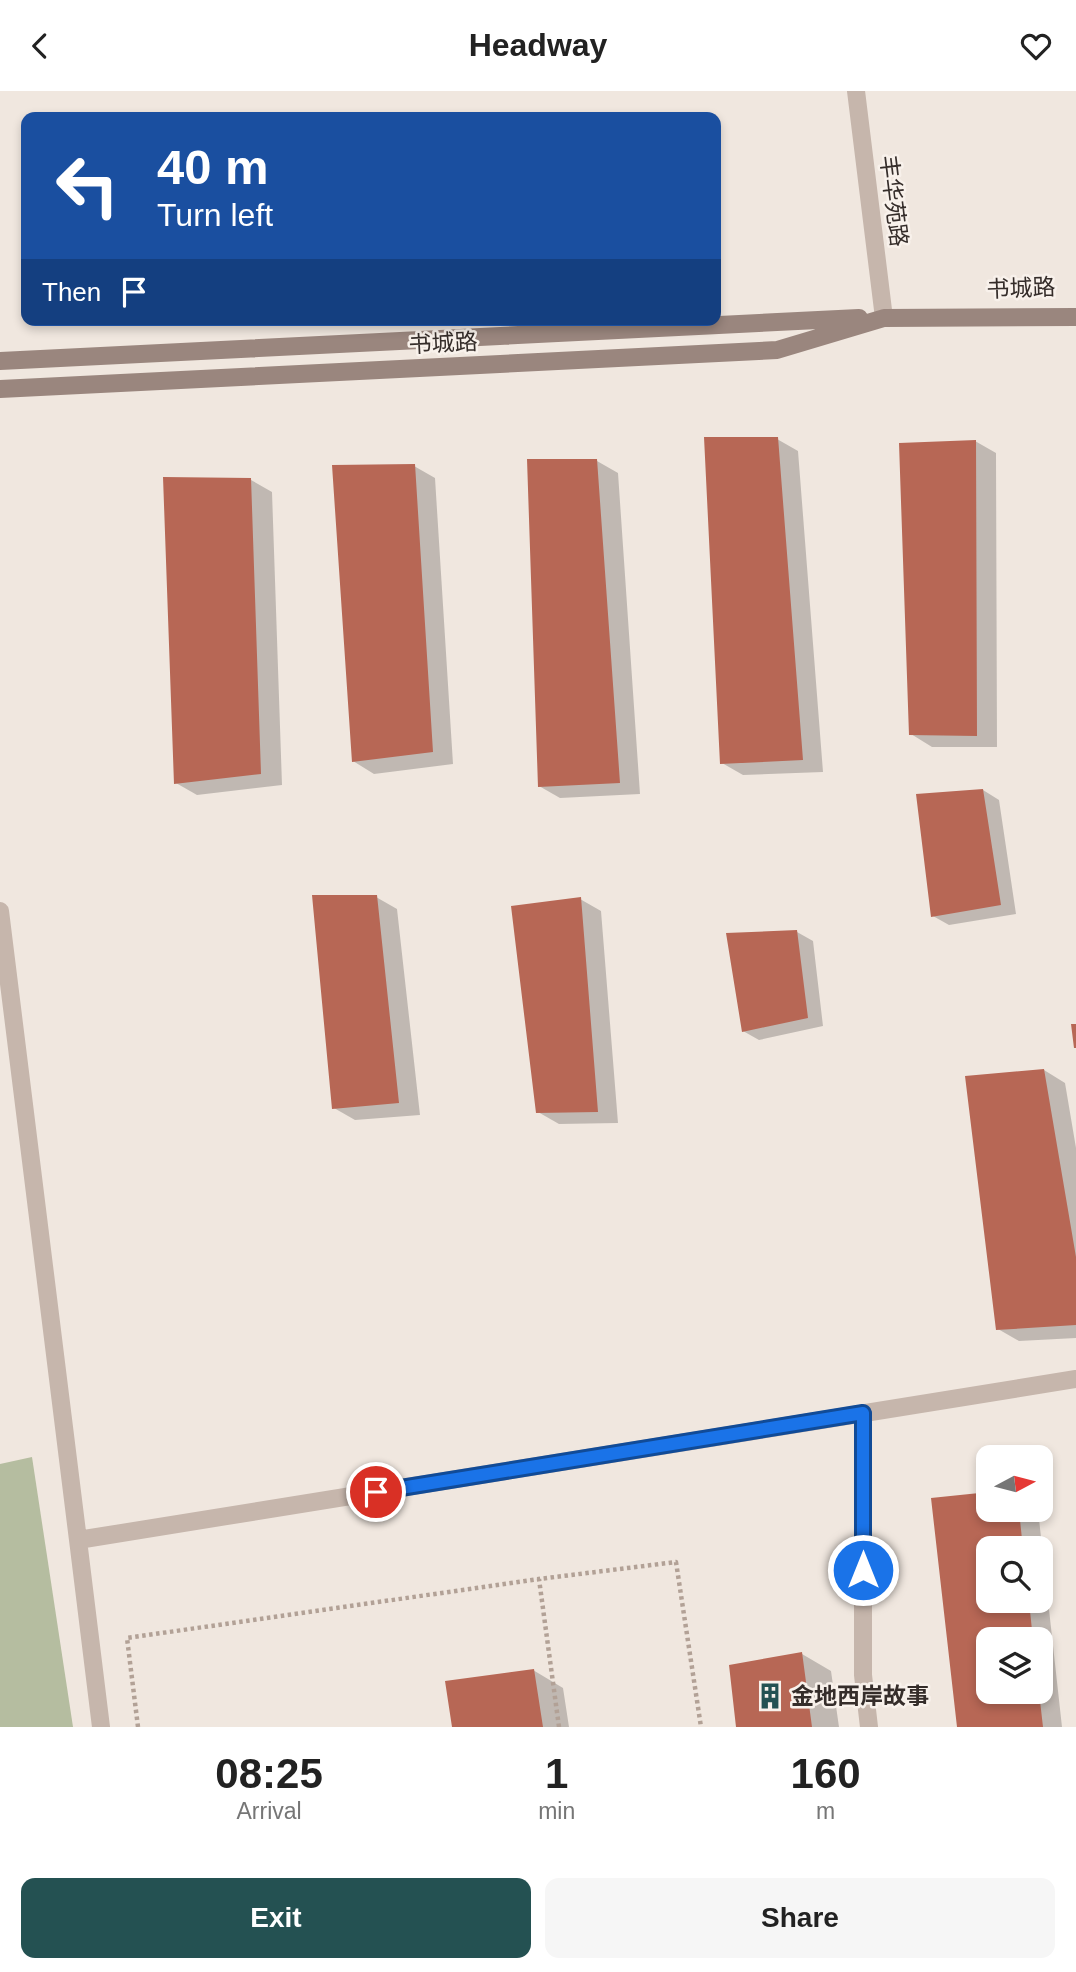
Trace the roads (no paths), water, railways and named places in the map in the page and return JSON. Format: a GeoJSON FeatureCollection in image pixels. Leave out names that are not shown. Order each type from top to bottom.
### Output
{"type":"FeatureCollection","features":[{"type":"Feature","properties":{"kind":"main road","name":"书城路"},"geometry":{"type":"LineString","coordinates":[[721,325],[1076,310]]}},
{"type":"Feature","properties":{"kind":"main road","name":"书城路"},"geometry":{"type":"LineString","coordinates":[[0,389],[777,350],[884,317],[1076,317]]}},
{"type":"Feature","properties":{"kind":"main road","name":"书城路"},"geometry":{"type":"LineString","coordinates":[[0,361],[703,326]]}},
{"type":"Feature","properties":{"kind":"street","name":"丰华苑路"},"geometry":{"type":"LineString","coordinates":[[856,91],[884,317]]}},
{"type":"Feature","properties":{"kind":"street"},"geometry":{"type":"LineString","coordinates":[[0,911],[101,1727]]}},
{"type":"Feature","properties":{"kind":"street"},"geometry":{"type":"LineString","coordinates":[[78,1540],[1076,1379]]}},
{"type":"Feature","properties":{"kind":"street"},"geometry":{"type":"LineString","coordinates":[[863,1413],[863,1675],[869,1727]]}},
{"type":"Feature","properties":{"kind":"place","name":"金地西岸故事"},"geometry":{"type":"Point","coordinates":[770,1696]}}]}
